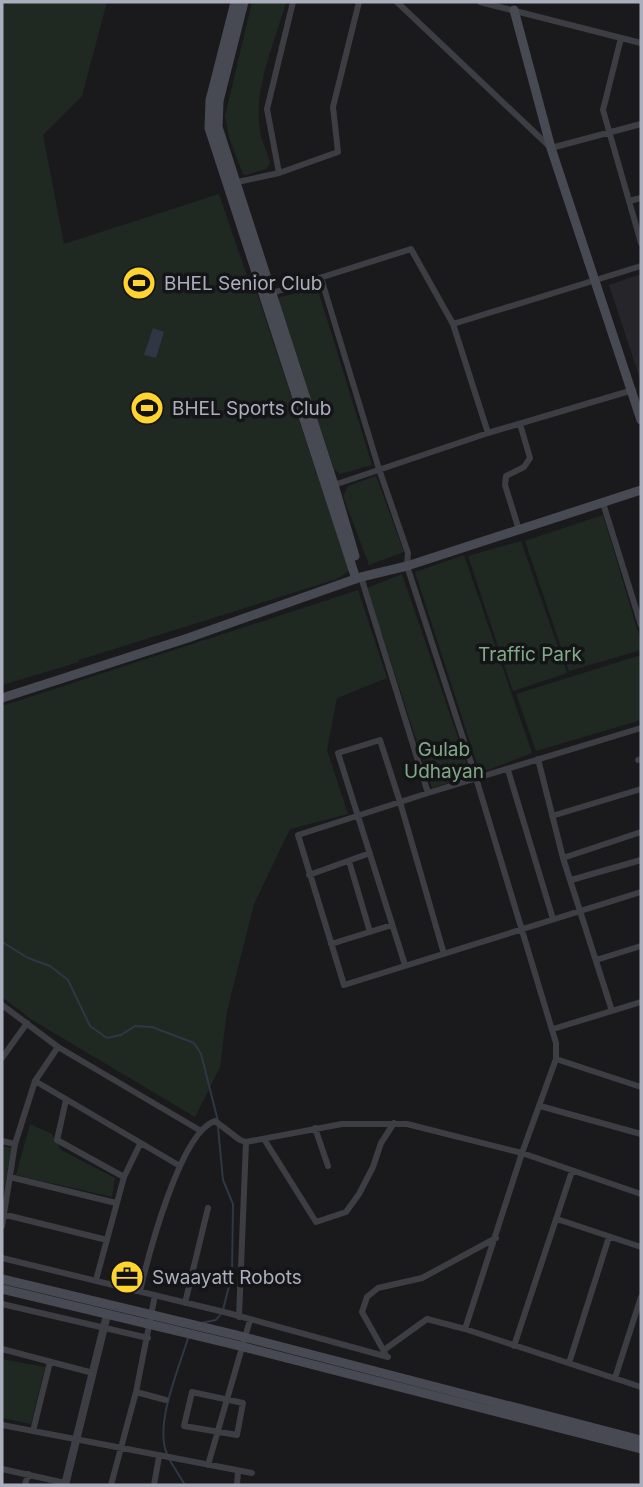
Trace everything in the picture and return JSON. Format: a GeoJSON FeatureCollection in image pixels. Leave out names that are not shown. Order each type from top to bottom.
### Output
{"type":"FeatureCollection","features":[{"type":"Feature","properties":{"kind":"main road"},"geometry":{"type":"LineString","coordinates":[[232,183],[209,128],[209,114],[210,100],[235,2]]}},
{"type":"Feature","properties":{"kind":"main road"},"geometry":{"type":"LineString","coordinates":[[244,2],[219,101],[218,127],[232,183],[359,578]]}},
{"type":"Feature","properties":{"kind":"main road"},"geometry":{"type":"LineString","coordinates":[[514,10],[551,148],[641,420]]}},
{"type":"Feature","properties":{"kind":"main road"},"geometry":{"type":"LineString","coordinates":[[2,698],[359,578],[407,566],[641,490]]}},
{"type":"Feature","properties":{"kind":"main road"},"geometry":{"type":"LineString","coordinates":[[2,1279],[186,1329],[594,1432],[641,1440]]}},
{"type":"Feature","properties":{"kind":"main road"},"geometry":{"type":"LineString","coordinates":[[2,1289],[107,1315],[150,1319]]}},
{"type":"Feature","properties":{"kind":"main road"},"geometry":{"type":"LineString","coordinates":[[594,1432],[641,1449]]}},
{"type":"Feature","properties":{"kind":"street"},"geometry":{"type":"LineString","coordinates":[[279,173],[267,109],[293,2]]}},
{"type":"Feature","properties":{"kind":"street"},"geometry":{"type":"LineString","coordinates":[[232,183],[279,173],[338,152],[333,107],[359,2]]}},
{"type":"Feature","properties":{"kind":"street"},"geometry":{"type":"LineString","coordinates":[[397,2],[551,148],[641,124]]}},
{"type":"Feature","properties":{"kind":"street"},"geometry":{"type":"LineString","coordinates":[[480,2],[641,43]]}},
{"type":"Feature","properties":{"kind":"street"},"geometry":{"type":"LineString","coordinates":[[621,38],[603,110],[641,243]]}},
{"type":"Feature","properties":{"kind":"street"},"geometry":{"type":"LineString","coordinates":[[629,201],[641,198]]}},
{"type":"Feature","properties":{"kind":"street"},"geometry":{"type":"LineString","coordinates":[[268,295],[411,249],[453,324],[488,433]]}},
{"type":"Feature","properties":{"kind":"street"},"geometry":{"type":"LineString","coordinates":[[453,324],[641,266]]}},
{"type":"Feature","properties":{"kind":"street"},"geometry":{"type":"LineString","coordinates":[[321,278],[379,469],[408,553],[407,566],[476,778],[556,1043],[556,1059],[522,1153],[465,1329]]}},
{"type":"Feature","properties":{"kind":"street"},"geometry":{"type":"LineString","coordinates":[[330,486],[488,433],[633,390]]}},
{"type":"Feature","properties":{"kind":"street"},"geometry":{"type":"LineString","coordinates":[[519,530],[505,485],[506,476],[524,467],[530,458],[520,424]]}},
{"type":"Feature","properties":{"kind":"street"},"geometry":{"type":"LineString","coordinates":[[603,503],[641,625]]}},
{"type":"Feature","properties":{"kind":"street"},"geometry":{"type":"LineString","coordinates":[[359,578],[428,793]]}},
{"type":"Feature","properties":{"kind":"street"},"geometry":{"type":"LineString","coordinates":[[641,729],[298,835],[344,985],[641,892]]}},
{"type":"Feature","properties":{"kind":"street"},"geometry":{"type":"LineString","coordinates":[[405,965],[338,752],[380,740],[444,954]]}},
{"type":"Feature","properties":{"kind":"street"},"geometry":{"type":"LineString","coordinates":[[538,759],[563,858],[612,1011]]}},
{"type":"Feature","properties":{"kind":"street"},"geometry":{"type":"LineString","coordinates":[[508,770],[554,919]]}},
{"type":"Feature","properties":{"kind":"street"},"geometry":{"type":"LineString","coordinates":[[552,816],[641,789]]}},
{"type":"Feature","properties":{"kind":"street"},"geometry":{"type":"LineString","coordinates":[[563,858],[641,832]]}},
{"type":"Feature","properties":{"kind":"street"},"geometry":{"type":"LineString","coordinates":[[309,875],[370,853]]}},
{"type":"Feature","properties":{"kind":"street"},"geometry":{"type":"LineString","coordinates":[[571,880],[641,860]]}},
{"type":"Feature","properties":{"kind":"street"},"geometry":{"type":"LineString","coordinates":[[349,861],[370,932]]}},
{"type":"Feature","properties":{"kind":"street"},"geometry":{"type":"LineString","coordinates":[[331,944],[392,925]]}},
{"type":"Feature","properties":{"kind":"street"},"geometry":{"type":"LineString","coordinates":[[596,960],[641,946]]}},
{"type":"Feature","properties":{"kind":"street"},"geometry":{"type":"LineString","coordinates":[[553,1029],[641,1002]]}},
{"type":"Feature","properties":{"kind":"street"},"geometry":{"type":"LineString","coordinates":[[2,1004],[58,1047],[201,1131]]}},
{"type":"Feature","properties":{"kind":"street"},"geometry":{"type":"LineString","coordinates":[[2,1058],[27,1023]]}},
{"type":"Feature","properties":{"kind":"street"},"geometry":{"type":"LineString","coordinates":[[2,1226],[15,1144],[35,1081],[58,1047]]}},
{"type":"Feature","properties":{"kind":"street"},"geometry":{"type":"LineString","coordinates":[[556,1059],[641,1087]]}},
{"type":"Feature","properties":{"kind":"street"},"geometry":{"type":"LineString","coordinates":[[35,1081],[180,1166]]}},
{"type":"Feature","properties":{"kind":"street"},"geometry":{"type":"LineString","coordinates":[[66,1100],[58,1141],[124,1177]]}},
{"type":"Feature","properties":{"kind":"street"},"geometry":{"type":"LineString","coordinates":[[540,1106],[641,1134]]}},
{"type":"Feature","properties":{"kind":"street"},"geometry":{"type":"LineString","coordinates":[[140,1291],[152,1238],[180,1166],[201,1131],[207,1124],[215,1121],[243,1141],[342,1124],[407,1124],[522,1153],[641,1194]]}},
{"type":"Feature","properties":{"kind":"street"},"geometry":{"type":"LineString","coordinates":[[264,1139],[316,1222],[346,1212],[359,1194],[382,1143],[394,1124]]}},
{"type":"Feature","properties":{"kind":"street"},"geometry":{"type":"LineString","coordinates":[[316,1128],[328,1166]]}},
{"type":"Feature","properties":{"kind":"street"},"geometry":{"type":"LineString","coordinates":[[2,1141],[15,1144]]}},
{"type":"Feature","properties":{"kind":"street"},"geometry":{"type":"LineString","coordinates":[[239,1317],[243,1141]]}},
{"type":"Feature","properties":{"kind":"street"},"geometry":{"type":"LineString","coordinates":[[96,1280],[124,1177],[140,1144]]}},
{"type":"Feature","properties":{"kind":"street"},"geometry":{"type":"LineString","coordinates":[[514,1346],[572,1171]]}},
{"type":"Feature","properties":{"kind":"street"},"geometry":{"type":"LineString","coordinates":[[10,1177],[116,1203]]}},
{"type":"Feature","properties":{"kind":"street"},"geometry":{"type":"LineString","coordinates":[[185,1303],[208,1208]]}},
{"type":"Feature","properties":{"kind":"street"},"geometry":{"type":"LineString","coordinates":[[3,1215],[107,1240]]}},
{"type":"Feature","properties":{"kind":"street"},"geometry":{"type":"LineString","coordinates":[[557,1219],[641,1247]]}},
{"type":"Feature","properties":{"kind":"street"},"geometry":{"type":"LineString","coordinates":[[569,1363],[609,1237]]}},
{"type":"Feature","properties":{"kind":"street"},"geometry":{"type":"LineString","coordinates":[[2,1258],[228,1313],[388,1357],[362,1312],[367,1297],[379,1288],[422,1278],[496,1238]]}},
{"type":"Feature","properties":{"kind":"street"},"geometry":{"type":"LineString","coordinates":[[111,1485],[136,1392],[155,1295]]}},
{"type":"Feature","properties":{"kind":"street"},"geometry":{"type":"LineString","coordinates":[[615,1378],[641,1297]]}},
{"type":"Feature","properties":{"kind":"street"},"geometry":{"type":"LineString","coordinates":[[2,1304],[148,1338]]}},
{"type":"Feature","properties":{"kind":"street"},"geometry":{"type":"LineString","coordinates":[[2,1469],[65,1484],[107,1315]]}},
{"type":"Feature","properties":{"kind":"street"},"geometry":{"type":"LineString","coordinates":[[384,1350],[427,1319],[641,1387]]}},
{"type":"Feature","properties":{"kind":"street"},"geometry":{"type":"LineString","coordinates":[[208,1465],[250,1320]]}},
{"type":"Feature","properties":{"kind":"street"},"geometry":{"type":"LineString","coordinates":[[631,1330],[641,1334]]}},
{"type":"Feature","properties":{"kind":"street"},"geometry":{"type":"LineString","coordinates":[[2,1349],[93,1373]]}},
{"type":"Feature","properties":{"kind":"street"},"geometry":{"type":"LineString","coordinates":[[33,1431],[50,1362]]}},
{"type":"Feature","properties":{"kind":"street"},"geometry":{"type":"LineString","coordinates":[[192,1391],[243,1403],[237,1435],[217,1432],[184,1426],[192,1391]]}},
{"type":"Feature","properties":{"kind":"street"},"geometry":{"type":"LineString","coordinates":[[136,1392],[166,1400]]}},
{"type":"Feature","properties":{"kind":"street"},"geometry":{"type":"LineString","coordinates":[[2,1425],[252,1473]]}},
{"type":"Feature","properties":{"kind":"street"},"geometry":{"type":"LineString","coordinates":[[154,1485],[160,1457]]}},
{"type":"Feature","properties":{"kind":"street"},"geometry":{"type":"LineString","coordinates":[[237,1485],[239,1471]]}},
{"type":"Feature","properties":{"kind":"street"},"geometry":{"type":"LineString","coordinates":[[25,1485],[28,1474]]}},
{"type":"Feature","properties":{"kind":"shaded area"},"geometry":{"type":"Polygon","coordinates":[[[641,274],[641,382],[609,285],[641,274]]]}},
{"type":"Feature","properties":{"kind":"green space","name":"BHEL Sports Club"},"geometry":{"type":"Polygon","coordinates":[[[2,2],[107,2],[82,96],[43,135],[64,244],[219,194],[247,276],[251,275],[349,571],[337,579],[2,685],[2,2]]]}},
{"type":"Feature","properties":{"kind":"green space"},"geometry":{"type":"Polygon","coordinates":[[[252,2],[286,2],[266,65],[260,99],[260,131],[270,163],[266,169],[246,175],[243,174],[229,138],[225,116],[252,2]]]}},
{"type":"Feature","properties":{"kind":"green space"},"geometry":{"type":"Polygon","coordinates":[[[317,287],[372,465],[340,474],[334,469],[278,298],[317,287]]]}},
{"type":"Feature","properties":{"kind":"green space"},"geometry":{"type":"Polygon","coordinates":[[[376,476],[404,552],[369,565],[343,496],[348,486],[376,476]]]}},
{"type":"Feature","properties":{"kind":"green space"},"geometry":{"type":"Polygon","coordinates":[[[603,515],[641,642],[641,650],[569,671],[525,541],[603,515]]]}},
{"type":"Feature","properties":{"kind":"green space","name":"Traffic Park"},"geometry":{"type":"Polygon","coordinates":[[[521,541],[567,673],[513,691],[468,556],[521,541]]]}},
{"type":"Feature","properties":{"kind":"green space"},"geometry":{"type":"Polygon","coordinates":[[[464,555],[532,753],[480,773],[415,572],[464,555]]]}},
{"type":"Feature","properties":{"kind":"green space","name":"Gulab Udhayan"},"geometry":{"type":"Polygon","coordinates":[[[402,574],[471,776],[432,788],[367,588],[402,574]]]}},
{"type":"Feature","properties":{"kind":"green space"},"geometry":{"type":"Polygon","coordinates":[[[358,590],[387,678],[337,698],[327,750],[348,814],[290,829],[254,904],[227,1011],[220,1067],[195,1117],[34,1021],[2,997],[2,706],[358,590]]]}},
{"type":"Feature","properties":{"kind":"green space"},"geometry":{"type":"Polygon","coordinates":[[[641,655],[641,720],[536,751],[516,694],[641,655]]]}},
{"type":"Feature","properties":{"kind":"green space"},"geometry":{"type":"Polygon","coordinates":[[[30,1124],[52,1134],[61,1150],[115,1178],[112,1197],[16,1175],[30,1124]]]}},
{"type":"Feature","properties":{"kind":"green space"},"geometry":{"type":"Polygon","coordinates":[[[2,1146],[12,1148],[2,1198],[2,1146]]]}},
{"type":"Feature","properties":{"kind":"green space"},"geometry":{"type":"Polygon","coordinates":[[[2,1359],[45,1367],[31,1424],[2,1418],[2,1359]]]}},
{"type":"Feature","properties":{"kind":"water"},"geometry":{"type":"Polygon","coordinates":[[[153,328],[164,332],[156,358],[144,355],[153,328]]]}},
{"type":"Feature","properties":{"kind":"waterway"},"geometry":{"type":"LineString","coordinates":[[2,942],[28,958],[50,966],[68,980],[90,1026],[107,1038],[121,1035],[135,1026],[152,1027],[194,1043],[201,1054],[218,1121]]}},
{"type":"Feature","properties":{"kind":"waterway"},"geometry":{"type":"LineString","coordinates":[[218,1127],[223,1180],[233,1204],[232,1274],[223,1310]]}},
{"type":"Feature","properties":{"kind":"waterway"},"geometry":{"type":"LineString","coordinates":[[201,1323],[216,1320],[220,1315]]}},
{"type":"Feature","properties":{"kind":"waterway"},"geometry":{"type":"LineString","coordinates":[[167,1454],[164,1442],[166,1412],[188,1338]]}},
{"type":"Feature","properties":{"kind":"waterway"},"geometry":{"type":"LineString","coordinates":[[169,1459],[185,1485]]}},
{"type":"Feature","properties":{"kind":"place","name":"BHEL Senior Club"},"geometry":{"type":"Point","coordinates":[139,283]}},
{"type":"Feature","properties":{"kind":"place","name":"BHEL Sports Club"},"geometry":{"type":"Point","coordinates":[147,408]}},
{"type":"Feature","properties":{"kind":"place","name":"Swaayatt Robots"},"geometry":{"type":"Point","coordinates":[127,1277]}}]}
